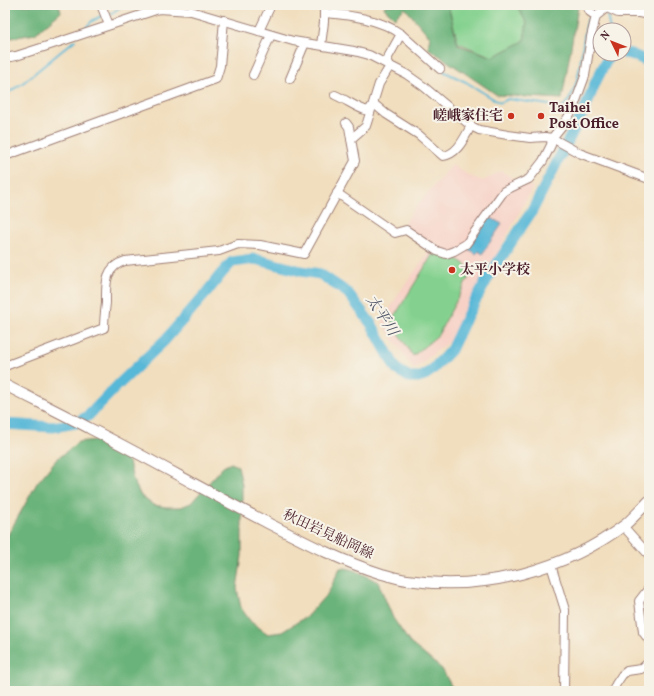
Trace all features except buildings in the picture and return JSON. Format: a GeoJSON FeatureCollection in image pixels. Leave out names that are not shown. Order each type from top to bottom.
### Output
{"type":"FeatureCollection","features":[{"type":"Feature","properties":{"kind":"main road","name":"秋田岩見船岡線"},"geometry":{"type":"LineString","coordinates":[[5,385],[86,426],[200,488],[340,559],[376,572],[405,580],[454,584],[503,578],[539,569],[580,552],[611,534],[623,526],[649,501]]}},
{"type":"Feature","properties":{"kind":"street"},"geometry":{"type":"LineString","coordinates":[[259,31],[272,5]]}},
{"type":"Feature","properties":{"kind":"street"},"geometry":{"type":"LineString","coordinates":[[586,5],[590,12],[596,16]]}},
{"type":"Feature","properties":{"kind":"street"},"geometry":{"type":"LineString","coordinates":[[337,193],[395,232],[406,230],[436,251],[446,254],[454,251],[466,244],[504,191],[529,179],[543,161],[554,139],[569,117],[577,98],[585,76],[596,16],[608,7],[618,14],[639,13],[649,15]]}},
{"type":"Feature","properties":{"kind":"street"},"geometry":{"type":"LineString","coordinates":[[5,58],[16,56],[85,34],[105,15],[159,9],[191,11],[271,35],[369,55],[406,74],[423,86],[471,126],[479,130],[530,138],[545,136],[554,139],[577,152],[649,179]]}},
{"type":"Feature","properties":{"kind":"street"},"geometry":{"type":"LineString","coordinates":[[321,45],[324,9],[363,18],[388,26],[401,34],[440,69]]}},
{"type":"Feature","properties":{"kind":"street"},"geometry":{"type":"LineString","coordinates":[[5,156],[216,78],[220,66],[224,20]]}},
{"type":"Feature","properties":{"kind":"street"},"geometry":{"type":"LineString","coordinates":[[390,66],[387,58],[401,34]]}},
{"type":"Feature","properties":{"kind":"street"},"geometry":{"type":"LineString","coordinates":[[253,75],[271,35]]}},
{"type":"Feature","properties":{"kind":"street"},"geometry":{"type":"LineString","coordinates":[[290,79],[305,43]]}},
{"type":"Feature","properties":{"kind":"street"},"geometry":{"type":"LineString","coordinates":[[351,139],[366,126],[379,84],[390,66]]}},
{"type":"Feature","properties":{"kind":"street"},"geometry":{"type":"LineString","coordinates":[[336,95],[350,102],[355,107],[368,111],[374,104]]}},
{"type":"Feature","properties":{"kind":"street"},"geometry":{"type":"LineString","coordinates":[[374,104],[386,114],[420,135],[443,156],[454,151],[471,126]]}},
{"type":"Feature","properties":{"kind":"street"},"geometry":{"type":"LineString","coordinates":[[5,366],[104,328],[106,285],[108,275],[117,263],[220,251],[238,244],[260,244],[304,254],[355,161],[349,126],[346,123]]}},
{"type":"Feature","properties":{"kind":"street"},"geometry":{"type":"LineString","coordinates":[[623,526],[649,555]]}},
{"type":"Feature","properties":{"kind":"street"},"geometry":{"type":"LineString","coordinates":[[550,565],[565,610],[564,691]]}},
{"type":"Feature","properties":{"kind":"street"},"geometry":{"type":"LineString","coordinates":[[649,588],[639,601],[643,632],[649,640]]}},
{"type":"Feature","properties":{"kind":"street"},"geometry":{"type":"LineString","coordinates":[[613,691],[616,684],[627,671],[641,669],[649,662]]}},
{"type":"Feature","properties":{"kind":"shaded area","name":"太平小学校"},"geometry":{"type":"Polygon","coordinates":[[[452,165],[470,176],[483,181],[501,171],[522,184],[533,187],[450,341],[414,369],[382,323],[399,293],[433,246],[402,227],[418,204],[452,165]]]}},
{"type":"Feature","properties":{"kind":"green space"},"geometry":{"type":"Polygon","coordinates":[[[5,5],[59,5],[61,12],[35,34],[5,39],[5,5]]]}},
{"type":"Feature","properties":{"kind":"green space"},"geometry":{"type":"Polygon","coordinates":[[[385,5],[448,5],[458,45],[493,57],[524,41],[527,23],[516,5],[576,5],[578,7],[562,99],[497,95],[428,48],[430,37],[405,8],[395,18],[384,8],[385,5]]]}},
{"type":"Feature","properties":{"kind":"green space"},"geometry":{"type":"Polygon","coordinates":[[[448,5],[516,5],[527,23],[524,41],[493,57],[458,43],[448,5]]]}},
{"type":"Feature","properties":{"kind":"green space"},"geometry":{"type":"Polygon","coordinates":[[[434,252],[452,255],[467,266],[470,275],[438,335],[413,356],[391,322],[434,252]]]}},
{"type":"Feature","properties":{"kind":"green space"},"geometry":{"type":"Polygon","coordinates":[[[96,440],[116,451],[129,462],[133,480],[141,496],[153,505],[181,507],[191,503],[223,467],[231,463],[238,466],[242,485],[242,556],[237,588],[241,608],[251,622],[268,634],[282,632],[307,616],[328,593],[340,568],[350,569],[378,582],[393,618],[410,643],[442,669],[454,691],[5,691],[5,540],[37,483],[56,460],[78,442],[96,440]]]}},
{"type":"Feature","properties":{"kind":"water"},"geometry":{"type":"Polygon","coordinates":[[[489,217],[502,224],[482,254],[479,251],[476,254],[468,249],[489,217]]]}},
{"type":"Feature","properties":{"kind":"waterway"},"geometry":{"type":"LineString","coordinates":[[107,14],[112,13],[123,5]]}},
{"type":"Feature","properties":{"kind":"waterway"},"geometry":{"type":"LineString","coordinates":[[305,5],[314,9]]}},
{"type":"Feature","properties":{"kind":"waterway"},"geometry":{"type":"LineString","coordinates":[[607,14],[608,22]]}},
{"type":"Feature","properties":{"kind":"waterway"},"geometry":{"type":"LineString","coordinates":[[83,31],[92,21],[103,15]]}},
{"type":"Feature","properties":{"kind":"waterway"},"geometry":{"type":"LineString","coordinates":[[442,69],[500,103],[508,99],[563,107],[569,99],[578,78],[585,28],[588,18]]}},
{"type":"Feature","properties":{"kind":"waterway"},"geometry":{"type":"LineString","coordinates":[[5,95],[24,82],[75,40]]}},
{"type":"Feature","properties":{"kind":"waterway","name":"太平川"},"geometry":{"type":"LineString","coordinates":[[632,54],[649,62]]}},
{"type":"Feature","properties":{"kind":"waterway","name":"太平川"},"geometry":{"type":"LineString","coordinates":[[5,424],[53,427],[76,423],[88,416],[165,340],[232,262],[255,259],[301,271],[320,274],[348,293],[372,325],[396,369],[409,377],[422,377],[432,370],[451,350],[468,314],[489,276],[532,211],[586,106],[606,62]]}},
{"type":"Feature","properties":{"kind":"place","name":"嵯峨家住宅"},"geometry":{"type":"Point","coordinates":[511,116]}},
{"type":"Feature","properties":{"kind":"place","name":"Taihei Post Office"},"geometry":{"type":"Point","coordinates":[541,116]}},
{"type":"Feature","properties":{"kind":"place","name":"太平小学校"},"geometry":{"type":"Point","coordinates":[452,270]}}]}
